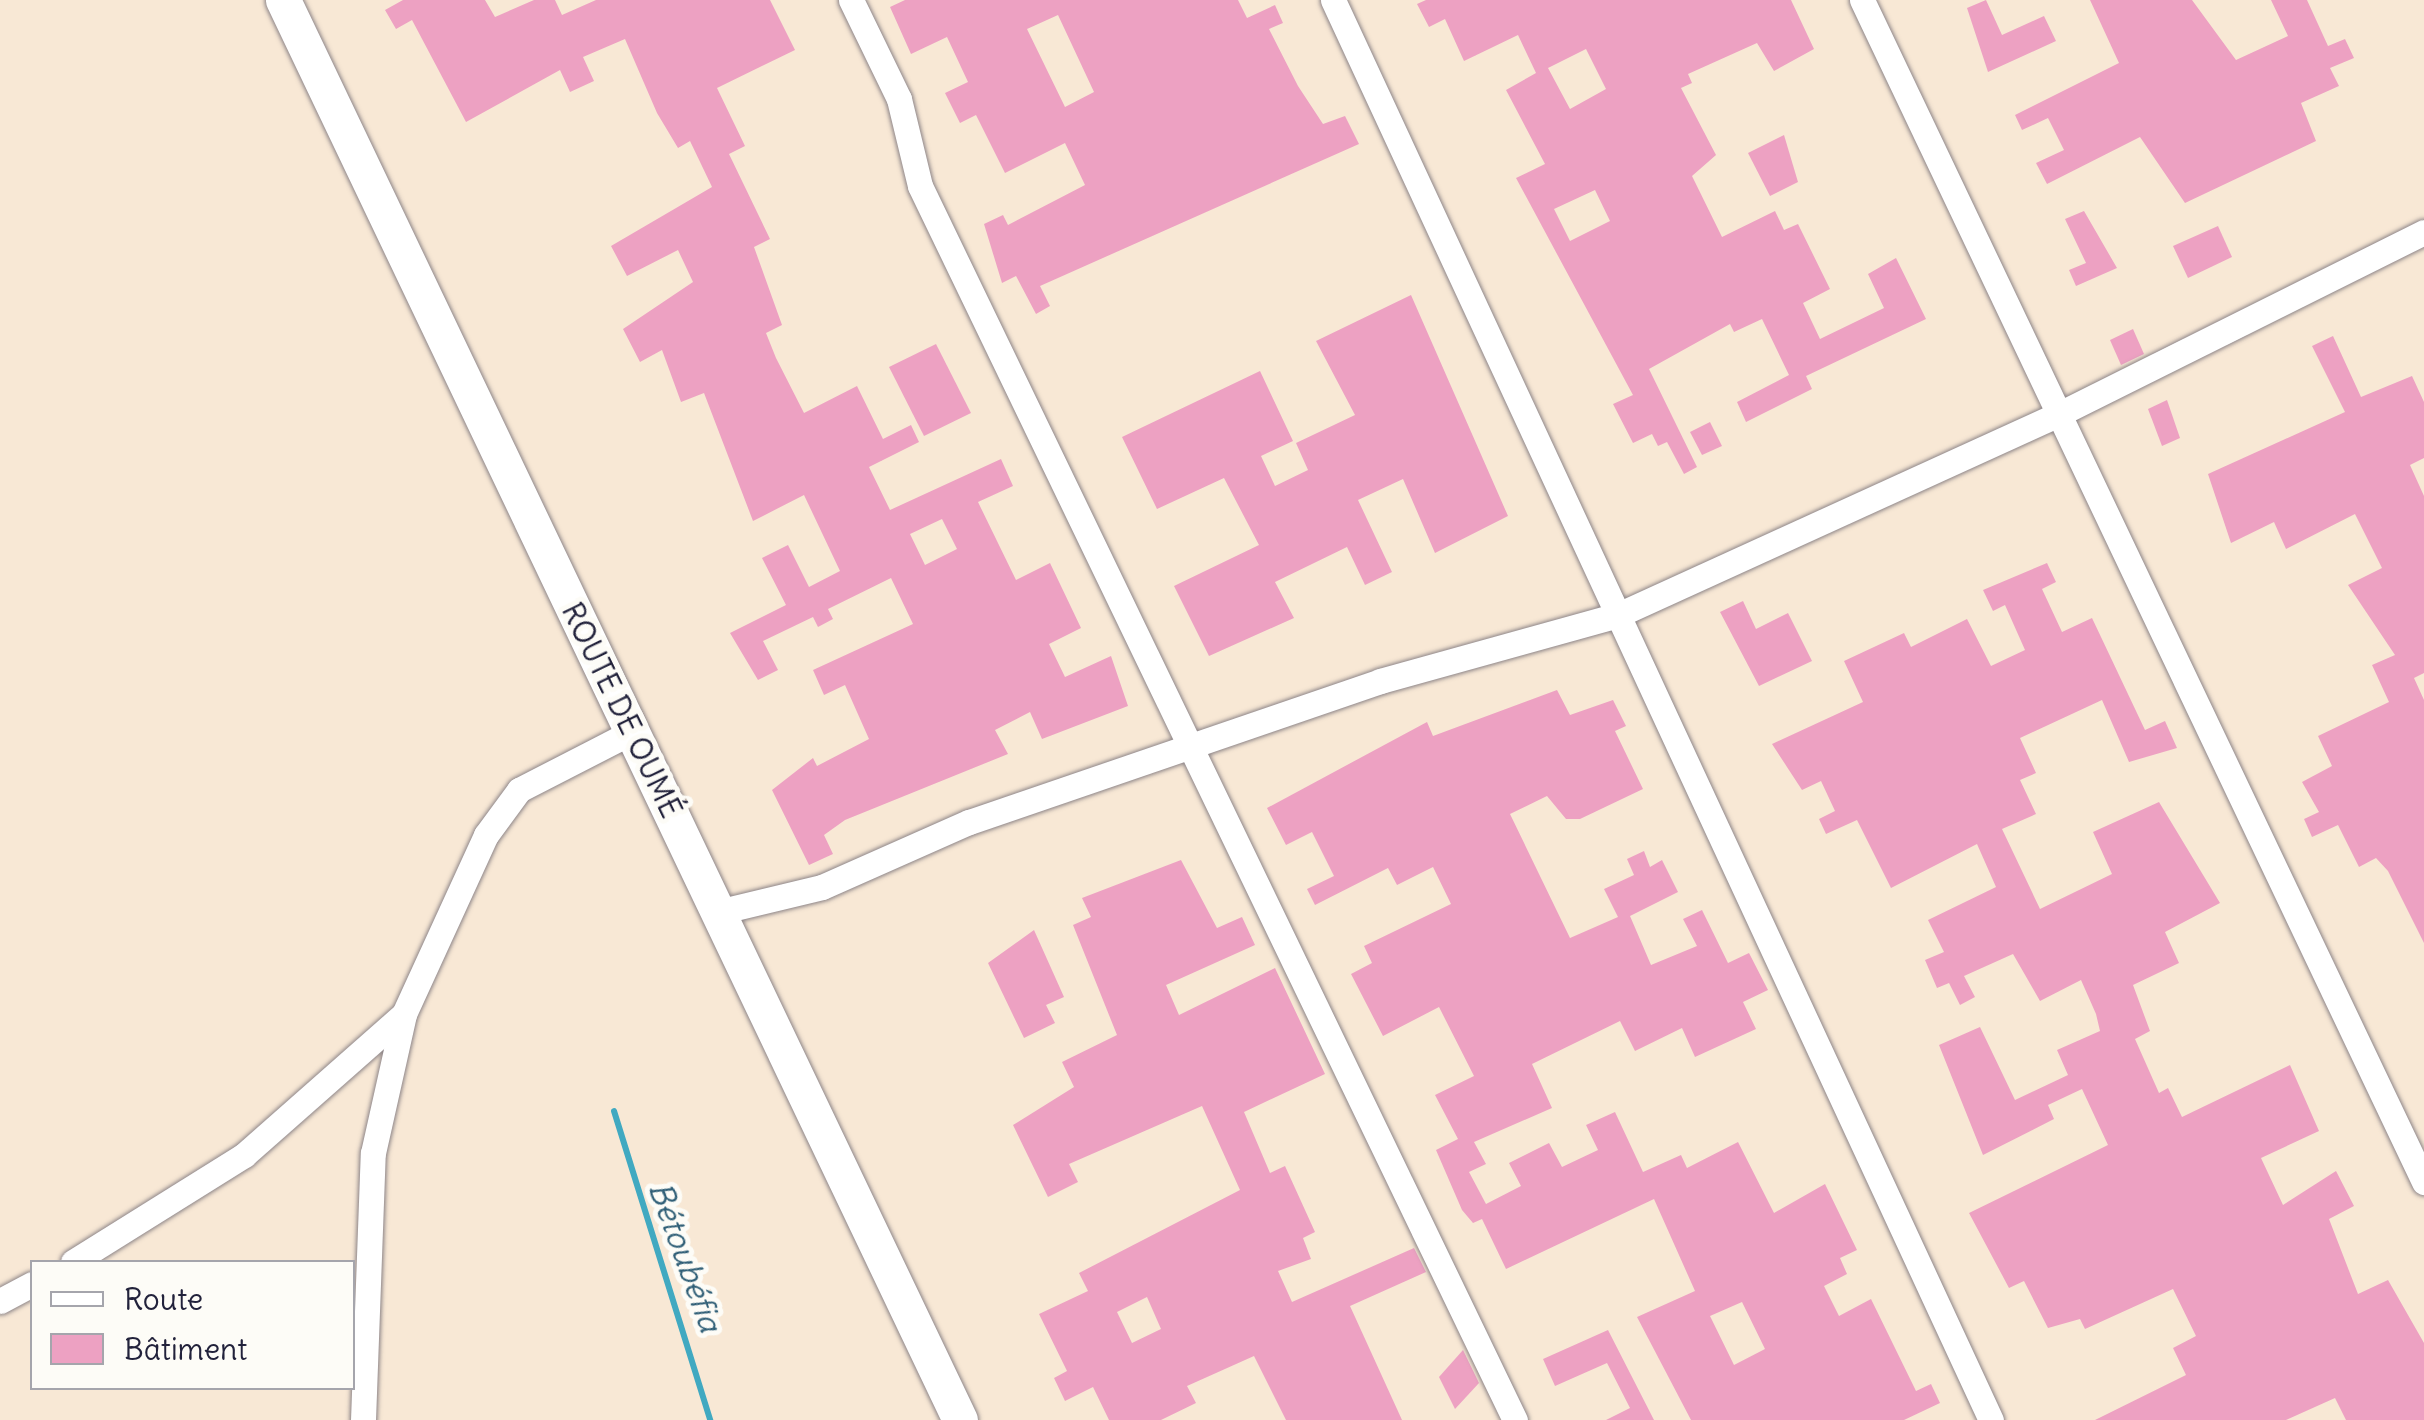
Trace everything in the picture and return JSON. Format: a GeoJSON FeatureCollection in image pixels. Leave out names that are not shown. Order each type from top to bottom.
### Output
{"type":"FeatureCollection","features":[{"type":"Feature","properties":{"kind":"street","name":"ROUTE DE OUMÉ"},"geometry":{"type":"LineString","coordinates":[[283,0],[960,1420]]}},
{"type":"Feature","properties":{"kind":"street"},"geometry":{"type":"LineString","coordinates":[[851,0],[899,99],[920,186],[1515,1420]]}},
{"type":"Feature","properties":{"kind":"street"},"geometry":{"type":"LineString","coordinates":[[1332,0],[1991,1420]]}},
{"type":"Feature","properties":{"kind":"street"},"geometry":{"type":"LineString","coordinates":[[1862,0],[2424,1182]]}},
{"type":"Feature","properties":{"kind":"street"},"geometry":{"type":"LineString","coordinates":[[718,912],[822,887],[1189,745],[1618,615],[2057,415],[2424,232]]}},
{"type":"Feature","properties":{"kind":"street"},"geometry":{"type":"LineString","coordinates":[[363,1420],[373,1153],[404,1014],[486,835],[519,790],[632,732]]}},
{"type":"Feature","properties":{"kind":"street"},"geometry":{"type":"LineString","coordinates":[[76,1260],[244,1155],[404,1014]]}},
{"type":"Feature","properties":{"kind":"street"},"geometry":{"type":"LineString","coordinates":[[0,1301],[30,1285]]}},
{"type":"Feature","properties":{"kind":"building"},"geometry":{"type":"Polygon","coordinates":[[[403,0],[485,0],[495,17],[534,0],[555,0],[562,15],[596,0],[770,0],[795,50],[717,88],[745,146],[729,154],[770,239],[754,247],[782,325],[766,333],[776,358],[804,413],[857,386],[883,439],[911,425],[919,442],[869,467],[890,510],[1001,459],[1013,486],[978,502],[1016,580],[1050,563],[1081,628],[1049,644],[1065,677],[1111,656],[1128,706],[1042,739],[1030,712],[995,730],[1008,754],[845,820],[824,835],[833,854],[809,865],[772,790],[813,758],[817,766],[869,739],[845,685],[824,695],[813,670],[913,624],[891,578],[828,609],[833,619],[818,627],[813,617],[763,641],[778,670],[758,680],[730,633],[786,605],[762,558],[788,545],[809,587],[840,571],[804,495],[753,521],[704,393],[681,402],[662,350],[640,362],[623,329],[693,282],[678,250],[627,276],[611,246],[712,187],[690,141],[678,148],[657,113],[625,39],[583,57],[594,81],[570,92],[560,70],[466,122],[412,20],[396,29],[385,10],[403,0]],[[942,519],[910,534],[925,565],[957,549],[942,519]]]}},
{"type":"Feature","properties":{"kind":"building"},"geometry":{"type":"Polygon","coordinates":[[[905,0],[1238,0],[1247,18],[1275,5],[1283,23],[1269,29],[1298,86],[1323,124],[1345,116],[1359,144],[1040,286],[1050,306],[1036,314],[1016,276],[1002,283],[984,224],[1003,215],[1008,225],[1085,185],[1065,143],[1005,173],[976,115],[960,123],[945,93],[968,82],[947,37],[911,54],[890,7],[905,0]],[[1058,15],[1027,29],[1065,107],[1094,92],[1058,15]]]}},
{"type":"Feature","properties":{"kind":"building"},"geometry":{"type":"Polygon","coordinates":[[[1426,0],[1791,0],[1814,49],[1774,71],[1757,43],[1688,74],[1692,83],[1681,88],[1716,155],[1692,176],[1722,237],[1775,211],[1784,230],[1798,224],[1830,289],[1803,303],[1820,339],[1884,308],[1868,274],[1896,258],[1926,319],[1806,376],[1812,389],[1746,422],[1737,402],[1789,375],[1762,319],[1734,332],[1730,324],[1649,369],[1697,467],[1684,474],[1667,442],[1658,446],[1652,434],[1633,443],[1613,404],[1633,395],[1516,178],[1545,164],[1506,90],[1536,73],[1518,35],[1464,61],[1445,19],[1429,27],[1417,4],[1426,0]],[[1586,49],[1548,68],[1570,109],[1606,89],[1586,49]],[[1595,190],[1554,209],[1570,241],[1610,221],[1595,190]]]}},
{"type":"Feature","properties":{"kind":"building"},"geometry":{"type":"Polygon","coordinates":[[[1986,0],[2002,35],[2044,16],[2056,41],[1988,72],[1967,8],[1986,0]]]}},
{"type":"Feature","properties":{"kind":"building"},"geometry":{"type":"Polygon","coordinates":[[[2090,0],[2192,0],[2236,60],[2288,36],[2271,0],[2307,0],[2328,46],[2345,39],[2354,58],[2330,68],[2339,86],[2301,103],[2316,141],[2185,203],[2140,137],[2047,184],[2036,163],[2064,150],[2048,118],[2022,130],[2015,115],[2119,63],[2090,0]]]}},
{"type":"Feature","properties":{"kind":"building"},"geometry":{"type":"Polygon","coordinates":[[[1784,135],[1798,182],[1770,196],[1748,153],[1784,135]]]}},
{"type":"Feature","properties":{"kind":"building"},"geometry":{"type":"Polygon","coordinates":[[[2084,211],[2117,268],[2076,286],[2069,270],[2086,263],[2065,219],[2084,211]]]}},
{"type":"Feature","properties":{"kind":"building"},"geometry":{"type":"Polygon","coordinates":[[[2218,226],[2232,257],[2188,278],[2173,246],[2218,226]]]}},
{"type":"Feature","properties":{"kind":"building"},"geometry":{"type":"Polygon","coordinates":[[[1411,295],[1508,516],[1435,553],[1403,479],[1358,500],[1392,572],[1365,585],[1347,547],[1275,582],[1294,618],[1209,656],[1174,586],[1259,545],[1224,478],[1157,509],[1122,437],[1260,371],[1293,441],[1261,456],[1275,486],[1308,470],[1296,443],[1355,415],[1316,341],[1411,295]]]}},
{"type":"Feature","properties":{"kind":"building"},"geometry":{"type":"Polygon","coordinates":[[[2133,329],[2144,354],[2121,365],[2110,340],[2133,329]]]}},
{"type":"Feature","properties":{"kind":"building"},"geometry":{"type":"Polygon","coordinates":[[[2333,336],[2361,397],[2412,376],[2424,402],[2424,458],[2410,465],[2424,496],[2424,673],[2414,678],[2424,700],[2424,943],[2388,871],[2376,858],[2359,867],[2338,825],[2312,837],[2304,819],[2319,812],[2302,782],[2332,766],[2318,736],[2389,702],[2372,665],[2395,655],[2348,585],[2382,568],[2355,514],[2286,549],[2274,522],[2231,543],[2208,474],[2345,412],[2312,346],[2333,336]]]}},
{"type":"Feature","properties":{"kind":"building"},"geometry":{"type":"Polygon","coordinates":[[[936,344],[971,413],[924,436],[889,367],[936,344]]]}},
{"type":"Feature","properties":{"kind":"building"},"geometry":{"type":"Polygon","coordinates":[[[2167,400],[2180,438],[2162,446],[2148,409],[2167,400]]]}},
{"type":"Feature","properties":{"kind":"building"},"geometry":{"type":"Polygon","coordinates":[[[1710,422],[1722,446],[1702,455],[1690,432],[1710,422]]]}},
{"type":"Feature","properties":{"kind":"building"},"geometry":{"type":"Polygon","coordinates":[[[2047,563],[2056,582],[2042,589],[2062,632],[2092,618],[2145,730],[2165,721],[2177,748],[2129,762],[2102,700],[2020,738],[2036,773],[2020,780],[2036,814],[2002,829],[2040,909],[2112,874],[2093,832],[2159,802],[2220,903],[2165,932],[2179,963],[2133,985],[2150,1031],[2135,1039],[2159,1093],[2168,1088],[2182,1117],[2290,1065],[2319,1131],[2261,1158],[2283,1205],[2336,1171],[2354,1206],[2329,1219],[2358,1294],[2388,1280],[2424,1343],[2424,1420],[2346,1420],[2335,1398],[2286,1420],[2095,1420],[2186,1375],[2173,1348],[2196,1336],[2173,1289],[2085,1329],[2080,1319],[2048,1328],[2024,1281],[2009,1288],[1969,1213],[2108,1145],[2082,1089],[2048,1105],[2054,1119],[1983,1155],[1939,1045],[1980,1027],[2015,1100],[2068,1075],[2057,1050],[2100,1031],[2096,1014],[2081,980],[2040,1001],[2013,954],[1964,976],[1975,997],[1960,1005],[1949,983],[1937,988],[1925,960],[1944,952],[1928,920],[1996,887],[1977,844],[1891,888],[1857,820],[1826,834],[1819,819],[1835,811],[1821,781],[1802,790],[1772,744],[1863,702],[1844,661],[1904,633],[1911,647],[1967,619],[1991,666],[2025,650],[2005,605],[1993,611],[1983,590],[2047,563]]]}},
{"type":"Feature","properties":{"kind":"building"},"geometry":{"type":"Polygon","coordinates":[[[1743,601],[1756,629],[1788,613],[1812,661],[1759,686],[1720,612],[1743,601]]]}},
{"type":"Feature","properties":{"kind":"building"},"geometry":{"type":"Polygon","coordinates":[[[1557,690],[1570,715],[1613,700],[1626,726],[1615,731],[1643,789],[1580,819],[1566,819],[1547,796],[1510,814],[1570,938],[1618,917],[1604,889],[1634,875],[1627,859],[1644,851],[1650,867],[1662,860],[1678,892],[1630,916],[1651,965],[1697,946],[1683,919],[1702,910],[1728,963],[1749,953],[1768,990],[1743,1002],[1756,1029],[1695,1057],[1682,1028],[1635,1051],[1620,1021],[1532,1064],[1552,1108],[1474,1142],[1486,1164],[1469,1172],[1486,1204],[1521,1186],[1509,1163],[1549,1143],[1562,1167],[1598,1150],[1586,1125],[1615,1112],[1643,1172],[1681,1155],[1687,1168],[1738,1142],[1774,1213],[1825,1184],[1857,1250],[1840,1258],[1847,1274],[1824,1286],[1839,1316],[1871,1299],[1916,1391],[1931,1384],[1940,1403],[1904,1420],[1691,1420],[1637,1317],[1695,1291],[1654,1199],[1506,1269],[1482,1219],[1473,1223],[1462,1210],[1436,1150],[1458,1139],[1435,1095],[1474,1076],[1439,1007],[1383,1036],[1351,974],[1372,963],[1364,946],[1451,904],[1433,867],[1397,885],[1388,868],[1315,905],[1307,889],[1334,876],[1312,832],[1286,845],[1267,808],[1427,722],[1433,736],[1557,690]],[[1742,1302],[1710,1316],[1734,1365],[1765,1349],[1742,1302]]]}},
{"type":"Feature","properties":{"kind":"building"},"geometry":{"type":"Polygon","coordinates":[[[1181,860],[1217,928],[1242,917],[1255,945],[1166,985],[1179,1015],[1275,968],[1325,1074],[1244,1112],[1270,1173],[1285,1166],[1315,1232],[1303,1238],[1311,1259],[1278,1271],[1292,1302],[1414,1248],[1426,1272],[1350,1306],[1402,1420],[1286,1420],[1254,1356],[1187,1386],[1196,1403],[1161,1420],[1109,1420],[1093,1387],[1065,1401],[1054,1378],[1067,1371],[1039,1314],[1088,1291],[1079,1273],[1240,1190],[1202,1106],[1069,1164],[1078,1182],[1048,1197],[1013,1125],[1074,1087],[1062,1062],[1117,1035],[1073,925],[1091,917],[1082,898],[1181,860]],[[1147,1297],[1117,1312],[1132,1343],[1161,1329],[1147,1297]]]}},
{"type":"Feature","properties":{"kind":"building"},"geometry":{"type":"Polygon","coordinates":[[[1034,930],[1064,997],[1046,1005],[1055,1023],[1024,1038],[988,963],[1034,930]]]}},
{"type":"Feature","properties":{"kind":"building"},"geometry":{"type":"Polygon","coordinates":[[[1608,1330],[1654,1420],[1606,1420],[1630,1408],[1607,1363],[1555,1386],[1543,1359],[1608,1330]]]}},
{"type":"Feature","properties":{"kind":"building"},"geometry":{"type":"Polygon","coordinates":[[[1463,1350],[1479,1383],[1455,1409],[1439,1377],[1463,1350]]]}},
{"type":"Feature","properties":{"kind":"waterway","name":"Bétoubéfia"},"geometry":{"type":"LineString","coordinates":[[614,1111],[710,1420]]}}]}
